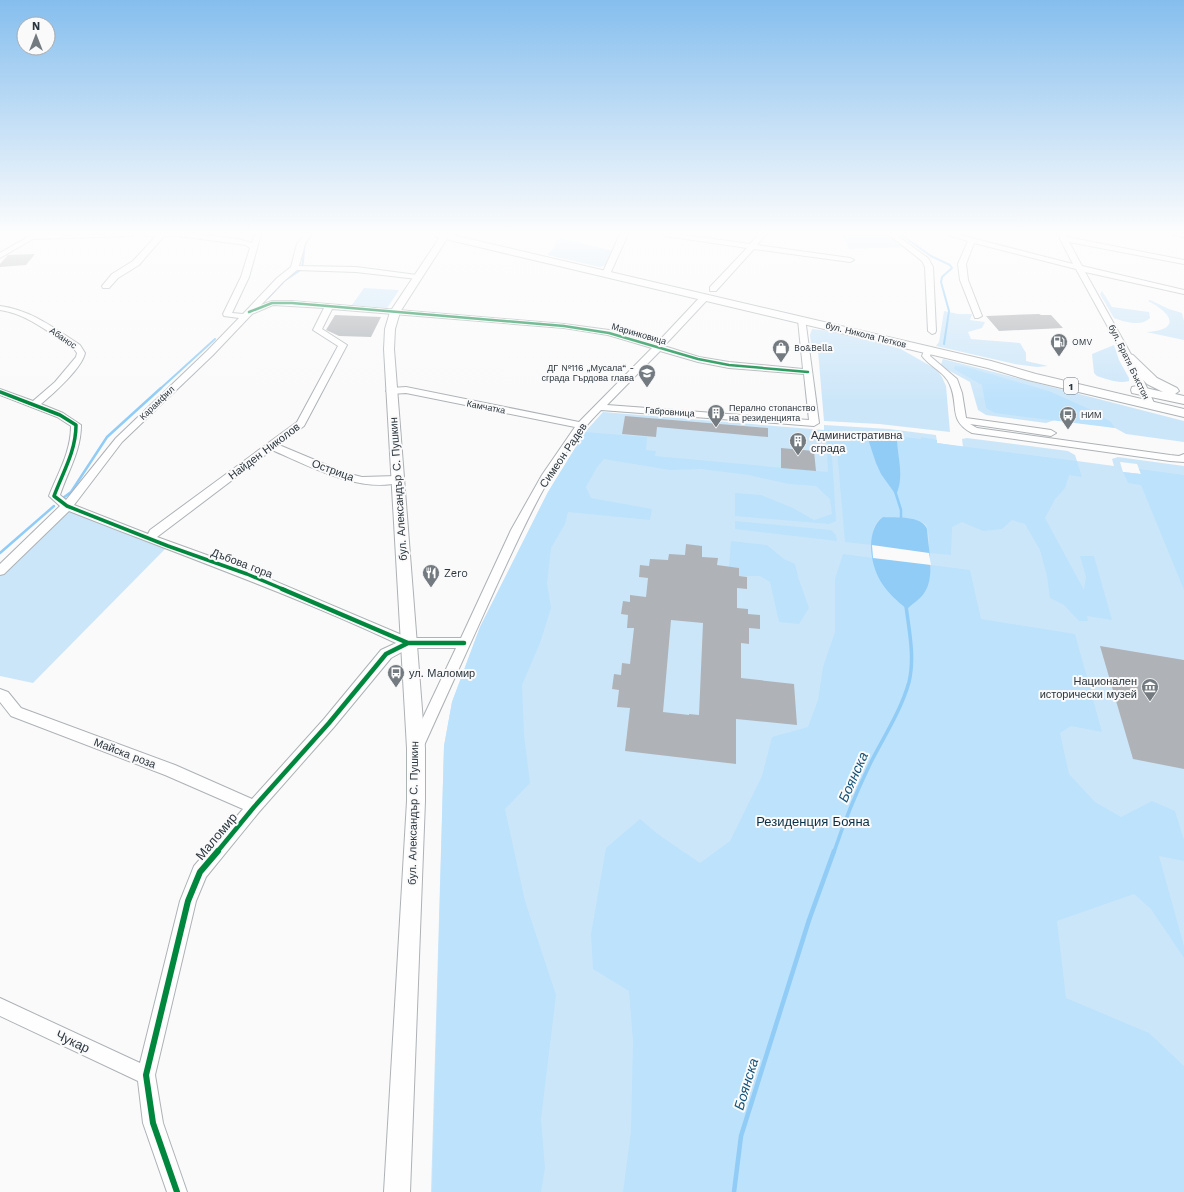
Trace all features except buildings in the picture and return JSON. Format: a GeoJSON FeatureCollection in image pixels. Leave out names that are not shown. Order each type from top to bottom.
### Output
{"type":"FeatureCollection","features":[{"type":"Feature","properties":{"kind":"highway","name":"бул. Никола Петков"},"geometry":{"type":"LineString","coordinates":[[691,290],[709,293],[802,320],[1150,405]]}},
{"type":"Feature","properties":{"kind":"highway"},"geometry":{"type":"LineString","coordinates":[[1129,358],[1152,381],[1168,390],[1184,396]]}},
{"type":"Feature","properties":{"kind":"highway","name":"бул. Никола Петков"},"geometry":{"type":"LineString","coordinates":[[991,365],[1036,370],[1143,392]]}},
{"type":"Feature","properties":{"kind":"highway","name":"1"},"geometry":{"type":"LineString","coordinates":[[1143,392],[1184,400]]}},
{"type":"Feature","properties":{"kind":"highway","name":"1"},"geometry":{"type":"LineString","coordinates":[[1150,405],[1184,413]]}},
{"type":"Feature","properties":{"kind":"main road","name":"бул. Александър С. Пушкин"},"geometry":{"type":"LineString","coordinates":[[397,1192],[416,801],[416,748],[389,349],[390,329],[395,312],[409,290]]}},
{"type":"Feature","properties":{"kind":"street"},"geometry":{"type":"LineString","coordinates":[[239,290],[228,314],[235,316],[247,314]]}},
{"type":"Feature","properties":{"kind":"street","name":"Карамфил"},"geometry":{"type":"LineString","coordinates":[[0,571],[67,506],[119,440],[210,353],[271,290]]}},
{"type":"Feature","properties":{"kind":"street","name":"Симеон Радев"},"geometry":{"type":"LineString","coordinates":[[416,748],[517,530],[547,475],[581,425],[712,290]]}},
{"type":"Feature","properties":{"kind":"street"},"geometry":{"type":"LineString","coordinates":[[930,290],[932,331]]}},
{"type":"Feature","properties":{"kind":"street"},"geometry":{"type":"LineString","coordinates":[[968,290],[978,316]]}},
{"type":"Feature","properties":{"kind":"street","name":"бул. Братя Бъкстон"},"geometry":{"type":"LineString","coordinates":[[1091,290],[1129,358],[1150,405]]}},
{"type":"Feature","properties":{"kind":"street","name":"Маринковица"},"geometry":{"type":"LineString","coordinates":[[259,302],[395,312],[586,329],[609,333],[698,359],[729,366],[808,372]]}},
{"type":"Feature","properties":{"kind":"street","name":"Маринковица"},"geometry":{"type":"LineString","coordinates":[[247,314],[272,303]]}},
{"type":"Feature","properties":{"kind":"street","name":"Найден Николов"},"geometry":{"type":"LineString","coordinates":[[151,539],[154,533],[301,424],[344,345],[317,330],[329,307]]}},
{"type":"Feature","properties":{"kind":"street","name":"Абанос"},"geometry":{"type":"LineString","coordinates":[[0,308],[14,310],[27,315],[77,347],[81,353],[80,357],[58,384],[35,405]]}},
{"type":"Feature","properties":{"kind":"street"},"geometry":{"type":"LineString","coordinates":[[802,320],[808,372]]}},
{"type":"Feature","properties":{"kind":"street"},"geometry":{"type":"LineString","coordinates":[[928,350],[926,356],[931,362],[948,374],[953,381],[961,420],[968,429],[975,431],[1044,436],[1184,452]]}},
{"type":"Feature","properties":{"kind":"street","name":"Габровница"},"geometry":{"type":"LineString","coordinates":[[599,407],[814,423],[808,372]]}},
{"type":"Feature","properties":{"kind":"street","name":"Камчатка"},"geometry":{"type":"LineString","coordinates":[[391,391],[406,390],[581,425]]}},
{"type":"Feature","properties":{"kind":"street"},"geometry":{"type":"LineString","coordinates":[[0,392],[60,415],[76,425],[77,436],[75,448],[54,496],[67,506]]}},
{"type":"Feature","properties":{"kind":"street"},"geometry":{"type":"LineString","coordinates":[[961,420],[1170,458],[1181,459],[1184,457]]}},
{"type":"Feature","properties":{"kind":"street","name":"Острица"},"geometry":{"type":"LineString","coordinates":[[271,446],[342,475],[362,481],[397,480]]}},
{"type":"Feature","properties":{"kind":"street","name":"Дъбова гора"},"geometry":{"type":"LineString","coordinates":[[67,506],[247,574],[374,627],[408,643]]}},
{"type":"Feature","properties":{"kind":"street"},"geometry":{"type":"LineString","coordinates":[[408,643],[464,643]]}},
{"type":"Feature","properties":{"kind":"street","name":"Маломир"},"geometry":{"type":"LineString","coordinates":[[177,1192],[153,1123],[146,1075],[188,901],[200,872],[254,806],[329,723],[386,654],[408,643]]}},
{"type":"Feature","properties":{"kind":"street","name":"Майска роза"},"geometry":{"type":"LineString","coordinates":[[0,695],[3,696],[16,712],[170,770],[254,806]]}},
{"type":"Feature","properties":{"kind":"street","name":"Чукар"},"geometry":{"type":"LineString","coordinates":[[0,1007],[146,1075]]}},
{"type":"Feature","properties":{"kind":"green space"},"geometry":{"type":"Polygon","coordinates":[[[363,290],[399,290],[387,308],[352,305],[363,290]]]}},
{"type":"Feature","properties":{"kind":"green space"},"geometry":{"type":"Polygon","coordinates":[[[1102,291],[1112,307],[1149,312],[1150,318],[1146,321],[1138,323],[1114,318],[1100,294],[1102,291]]]}},
{"type":"Feature","properties":{"kind":"green space"},"geometry":{"type":"Polygon","coordinates":[[[1150,300],[1182,313],[1184,321],[1184,340],[1146,332],[1157,331],[1165,328],[1169,324],[1170,320],[1163,311],[1148,301],[1150,300]]]}},
{"type":"Feature","properties":{"kind":"green space"},"geometry":{"type":"Polygon","coordinates":[[[944,311],[958,314],[972,314],[970,320],[985,322],[982,328],[968,332],[971,339],[1020,343],[1026,353],[1026,361],[1048,366],[1037,367],[1015,364],[936,346],[939,342],[944,311]]]}},
{"type":"Feature","properties":{"kind":"green space"},"geometry":{"type":"Polygon","coordinates":[[[812,329],[829,331],[899,348],[936,369],[946,386],[950,432],[879,424],[824,421],[818,351],[812,350],[810,335],[812,329]]]}},
{"type":"Feature","properties":{"kind":"green space"},"geometry":{"type":"Polygon","coordinates":[[[1114,345],[1129,381],[1113,381],[1097,376],[1094,373],[1092,354],[1114,345]]]}},
{"type":"Feature","properties":{"kind":"green space"},"geometry":{"type":"Polygon","coordinates":[[[943,359],[1184,421],[1184,442],[1126,434],[1115,428],[1103,426],[1055,420],[1046,423],[986,415],[978,410],[970,382],[944,368],[941,364],[943,359]]]}},
{"type":"Feature","properties":{"kind":"green space"},"geometry":{"type":"Polygon","coordinates":[[[955,366],[966,367],[1049,391],[1089,409],[1111,422],[1115,428],[995,413],[986,408],[982,385],[954,369],[955,366]]]}},
{"type":"Feature","properties":{"kind":"green space","name":"Резиденция Бояна"},"geometry":{"type":"Polygon","coordinates":[[[603,412],[824,430],[824,425],[889,429],[936,435],[937,443],[963,447],[962,439],[967,438],[1068,451],[1075,455],[1077,461],[1114,466],[1112,459],[1118,457],[1184,466],[1184,1192],[431,1192],[444,746],[452,702],[480,627],[548,492],[585,432],[603,412]],[[1120,462],[1123,472],[1141,474],[1137,464],[1120,462]]]}},
{"type":"Feature","properties":{"kind":"green space"},"geometry":{"type":"Polygon","coordinates":[[[824,430],[866,433],[871,448],[896,495],[899,465],[897,436],[921,439],[921,437],[937,440],[937,443],[1077,461],[1082,477],[1069,475],[1065,488],[1055,499],[1045,518],[1084,590],[1086,577],[1080,556],[1094,556],[1112,620],[1087,616],[1088,621],[1079,621],[1064,605],[1050,598],[1047,576],[1040,550],[1025,524],[1012,520],[1002,529],[983,531],[962,522],[952,527],[951,555],[929,553],[929,534],[926,525],[923,522],[906,518],[883,517],[873,529],[872,545],[845,542],[837,451],[826,443],[824,430]]]}},
{"type":"Feature","properties":{"kind":"green space"},"geometry":{"type":"Polygon","coordinates":[[[585,432],[647,437],[646,450],[656,451],[655,456],[828,472],[827,452],[832,456],[836,521],[829,524],[735,516],[735,493],[761,495],[793,508],[814,520],[832,514],[830,499],[816,486],[789,484],[749,475],[701,469],[670,470],[604,459],[597,467],[586,487],[591,498],[652,509],[650,520],[568,512],[565,524],[551,548],[547,583],[551,608],[540,643],[522,685],[524,735],[530,783],[505,809],[525,901],[556,995],[541,1119],[545,1168],[541,1192],[432,1192],[444,746],[452,702],[480,627],[548,492],[585,432]]]}},
{"type":"Feature","properties":{"kind":"green space"},"geometry":{"type":"Polygon","coordinates":[[[1139,469],[1184,475],[1184,590],[1141,485],[1128,483],[1123,472],[1141,474],[1139,469]]]}},
{"type":"Feature","properties":{"kind":"green space"},"geometry":{"type":"Polygon","coordinates":[[[67,506],[168,546],[33,683],[0,676],[0,571],[67,506]]]}},
{"type":"Feature","properties":{"kind":"green space"},"geometry":{"type":"Polygon","coordinates":[[[735,521],[831,530],[836,535],[837,541],[735,529],[735,521]]]}},
{"type":"Feature","properties":{"kind":"green space"},"geometry":{"type":"Polygon","coordinates":[[[731,541],[767,545],[784,559],[795,564],[809,608],[799,624],[779,622],[770,582],[760,576],[739,576],[739,568],[729,567],[731,541]]]}},
{"type":"Feature","properties":{"kind":"green space"},"geometry":{"type":"Polygon","coordinates":[[[843,554],[873,558],[876,572],[929,580],[931,565],[970,570],[981,619],[1075,634],[1102,732],[1071,726],[1060,733],[1069,774],[1095,802],[1121,817],[1152,801],[1175,811],[1184,840],[1184,861],[1159,856],[1184,946],[1184,958],[1151,909],[1134,894],[1057,921],[1066,998],[1149,1033],[1184,1066],[1184,1192],[623,1192],[631,1131],[633,1041],[629,991],[593,969],[591,934],[606,848],[640,819],[659,835],[700,863],[730,841],[762,776],[772,737],[808,727],[818,700],[823,667],[835,632],[835,579],[843,554]]]}},
{"type":"Feature","properties":{"kind":"shaded area"},"geometry":{"type":"Polygon","coordinates":[[[866,433],[897,436],[900,480],[896,495],[881,474],[866,433]]]}},
{"type":"Feature","properties":{"kind":"shaded area"},"geometry":{"type":"Polygon","coordinates":[[[883,517],[914,519],[920,521],[927,529],[930,564],[929,582],[921,597],[907,609],[887,590],[877,575],[874,566],[871,548],[872,539],[877,523],[883,517]]]}},
{"type":"Feature","properties":{"kind":"pier"},"geometry":{"type":"Polygon","coordinates":[[[872,545],[929,553],[931,565],[873,558],[872,545]]]}},
{"type":"Feature","properties":{"kind":"waterway"},"geometry":{"type":"LineString","coordinates":[[268,298],[276,290]]}},
{"type":"Feature","properties":{"kind":"waterway","name":"Боянска"},"geometry":{"type":"LineString","coordinates":[[943,290],[949,311],[944,344]]}},
{"type":"Feature","properties":{"kind":"waterway"},"geometry":{"type":"LineString","coordinates":[[160,389],[215,339]]}},
{"type":"Feature","properties":{"kind":"waterway"},"geometry":{"type":"LineString","coordinates":[[63,498],[71,492],[107,437],[161,388]]}},
{"type":"Feature","properties":{"kind":"waterway","name":"Боянска"},"geometry":{"type":"LineString","coordinates":[[895,491],[901,510],[901,523]]}},
{"type":"Feature","properties":{"kind":"waterway"},"geometry":{"type":"LineString","coordinates":[[0,553],[54,506]]}},
{"type":"Feature","properties":{"kind":"waterway","name":"Боянска"},"geometry":{"type":"LineString","coordinates":[[834,852],[860,786],[897,714],[906,693],[911,673],[910,634],[906,606]]}},
{"type":"Feature","properties":{"kind":"waterway","name":"Боянска"},"geometry":{"type":"LineString","coordinates":[[734,1192],[741,1136],[809,920],[834,851]]}},
{"type":"Feature","properties":{"kind":"cycle path"},"geometry":{"type":"LineString","coordinates":[[249,312],[272,303],[292,303],[564,326],[609,333],[698,359],[729,365],[808,372]]}},
{"type":"Feature","properties":{"kind":"cycle path"},"geometry":{"type":"LineString","coordinates":[[0,392],[60,415],[76,425],[75,444],[54,496],[67,506],[168,546],[247,574],[408,643],[464,643]]}},
{"type":"Feature","properties":{"kind":"cycle path"},"geometry":{"type":"LineString","coordinates":[[177,1192],[153,1123],[146,1075],[188,901],[200,872],[254,807],[329,723],[386,654],[408,643]]}},
{"type":"Feature","properties":{"kind":"place","name":"OMV"},"geometry":{"type":"Point","coordinates":[1059,357]}},
{"type":"Feature","properties":{"kind":"place","name":"Bo&Bella"},"geometry":{"type":"Point","coordinates":[781,363]}},
{"type":"Feature","properties":{"kind":"place","name":"ДГ №116 „Мусала“ - сграда Гърдова глава"},"geometry":{"type":"Point","coordinates":[647,388]}},
{"type":"Feature","properties":{"kind":"place","name":"Перално стопанство на резиденцията"},"geometry":{"type":"Point","coordinates":[716,428]}},
{"type":"Feature","properties":{"kind":"place","name":"НИМ"},"geometry":{"type":"Point","coordinates":[1068,430]}},
{"type":"Feature","properties":{"kind":"place","name":"Административна сграда"},"geometry":{"type":"Point","coordinates":[798,456]}},
{"type":"Feature","properties":{"kind":"place","name":"Zero"},"geometry":{"type":"Point","coordinates":[431,588]}},
{"type":"Feature","properties":{"kind":"place","name":"ул. Маломир"},"geometry":{"type":"Point","coordinates":[396,688]}},
{"type":"Feature","properties":{"kind":"place","name":"Национален исторически музей"},"geometry":{"type":"Point","coordinates":[1150,702]}}]}
